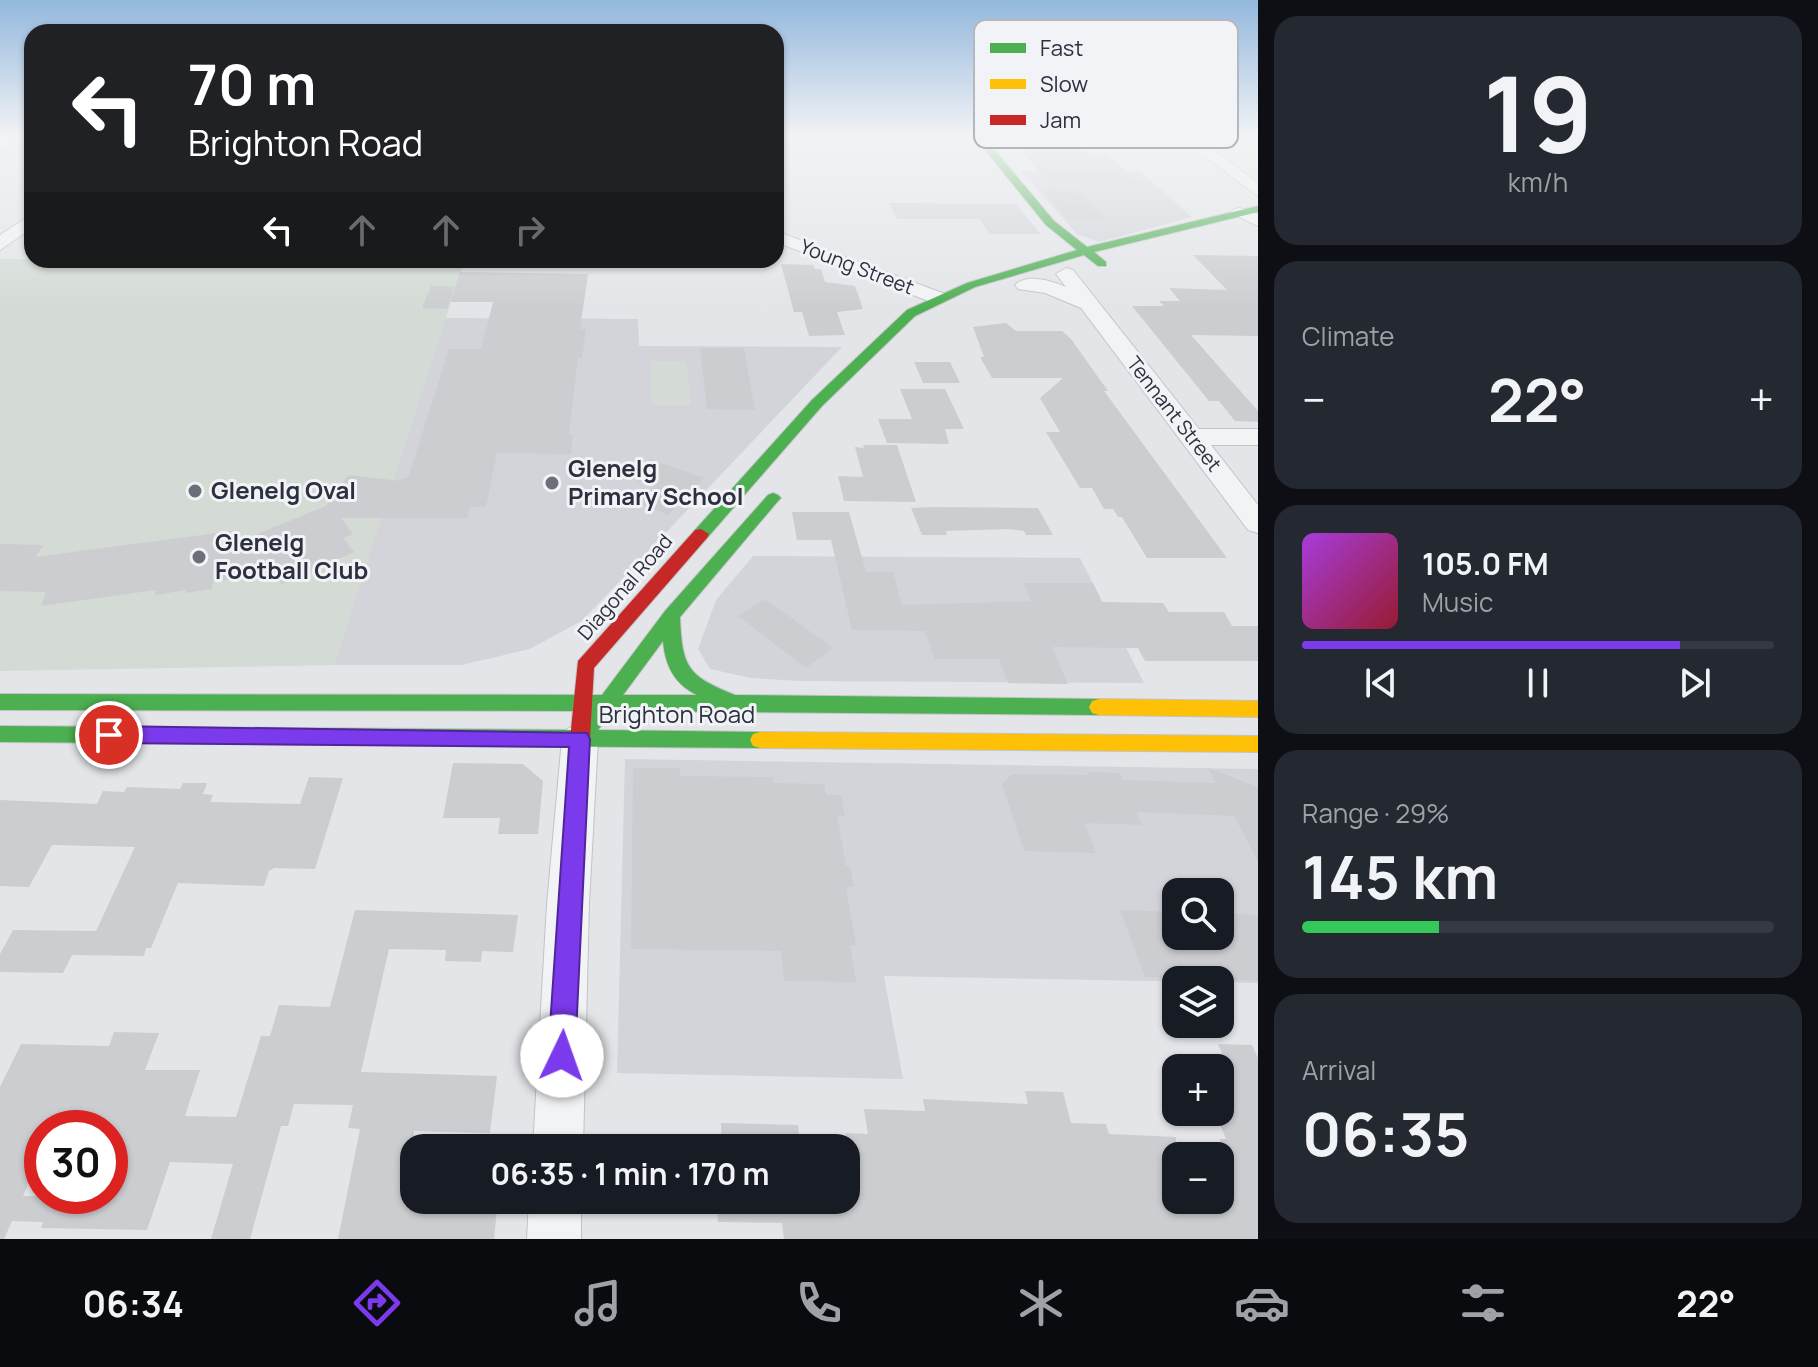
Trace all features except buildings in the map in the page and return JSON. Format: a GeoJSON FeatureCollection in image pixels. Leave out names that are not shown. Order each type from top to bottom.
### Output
{"type":"FeatureCollection","features":[{"type":"Feature","properties":{"kind":"main road"},"geometry":{"type":"LineString","coordinates":[[1027,194],[1060,233],[1081,252],[1104,255],[1258,224]]}},
{"type":"Feature","properties":{"kind":"main road"},"geometry":{"type":"LineString","coordinates":[[901,349],[935,320],[962,306],[1066,274],[1104,255],[1249,211]]}},
{"type":"Feature","properties":{"kind":"main road"},"geometry":{"type":"LineString","coordinates":[[1060,233],[1104,255]]}},
{"type":"Feature","properties":{"kind":"main road","name":"Diagonal Road"},"geometry":{"type":"LineString","coordinates":[[581,721],[585,666],[817,403],[891,330],[938,298],[1081,252]]}},
{"type":"Feature","properties":{"kind":"main road"},"geometry":{"type":"LineString","coordinates":[[581,721],[606,703],[671,616],[788,480]]}},
{"type":"Feature","properties":{"kind":"main road"},"geometry":{"type":"LineString","coordinates":[[671,616],[673,659],[682,679],[691,687],[736,703]]}},
{"type":"Feature","properties":{"kind":"main road","name":"Brighton Road"},"geometry":{"type":"LineString","coordinates":[[0,702],[1258,744]]}},
{"type":"Feature","properties":{"kind":"main road"},"geometry":{"type":"LineString","coordinates":[[4,730],[10,709],[26,702]]}},
{"type":"Feature","properties":{"kind":"main road","name":"Brighton Road"},"geometry":{"type":"LineString","coordinates":[[4,730],[581,721],[606,703],[1258,709]]}},
{"type":"Feature","properties":{"kind":"street"},"geometry":{"type":"LineString","coordinates":[[1249,211],[1258,224]]}},
{"type":"Feature","properties":{"kind":"street"},"geometry":{"type":"LineString","coordinates":[[0,244],[24,225]]}},
{"type":"Feature","properties":{"kind":"street","name":"Young Street"},"geometry":{"type":"LineString","coordinates":[[784,241],[938,298]]}},
{"type":"Feature","properties":{"kind":"street"},"geometry":{"type":"LineString","coordinates":[[0,251],[21,251]]}},
{"type":"Feature","properties":{"kind":"street","name":"Tennant Street"},"geometry":{"type":"LineString","coordinates":[[1066,274],[1258,524]]}},
{"type":"Feature","properties":{"kind":"street","name":"Tennant Street"},"geometry":{"type":"LineString","coordinates":[[1025,285],[1049,287],[1074,295],[1089,304]]}},
{"type":"Feature","properties":{"kind":"street"},"geometry":{"type":"LineString","coordinates":[[1191,437],[1258,437]]}},
{"type":"Feature","properties":{"kind":"street"},"geometry":{"type":"LineString","coordinates":[[559,1134],[568,904],[581,721]]}},
{"type":"Feature","properties":{"kind":"street"},"geometry":{"type":"LineString","coordinates":[[554,1239],[555,1214]]}},
{"type":"Feature","properties":{"kind":"shaded area"},"geometry":{"type":"Polygon","coordinates":[[[1041,194],[1165,194],[1192,217],[1099,242],[1077,234],[1041,194]]]}},
{"type":"Feature","properties":{"kind":"shaded area"},"geometry":{"type":"Polygon","coordinates":[[[889,203],[1017,204],[1040,234],[990,234],[979,219],[897,219],[889,203]]]}},
{"type":"Feature","properties":{"kind":"shaded area","name":"Glenelg Oval"},"geometry":{"type":"Polygon","coordinates":[[[0,259],[24,259],[24,268],[462,268],[334,665],[0,671],[0,259]]]}},
{"type":"Feature","properties":{"kind":"shaded area","name":"Glenelg Primary School"},"geometry":{"type":"Polygon","coordinates":[[[444,318],[638,319],[639,346],[842,347],[583,620],[530,649],[461,665],[334,665],[444,318]]]}},
{"type":"Feature","properties":{"kind":"shaded area"},"geometry":{"type":"Polygon","coordinates":[[[651,361],[687,361],[691,405],[651,405],[651,361]]]}},
{"type":"Feature","properties":{"kind":"shaded area"},"geometry":{"type":"Polygon","coordinates":[[[753,556],[1080,558],[1144,683],[800,681],[751,678],[710,669],[698,649],[716,600],[753,556]]]}},
{"type":"Feature","properties":{"kind":"shaded area"},"geometry":{"type":"Polygon","coordinates":[[[625,759],[1258,769],[1258,983],[1234,983],[1234,966],[1162,966],[1162,981],[884,976],[903,1079],[617,1073],[625,759]]]}},
{"type":"Feature","properties":{"kind":"traffic: fast"},"geometry":{"type":"LineString","coordinates":[[1026,194],[1050,223],[1102,264]]}},
{"type":"Feature","properties":{"kind":"traffic: fast"},"geometry":{"type":"LineString","coordinates":[[701,534],[817,403],[911,313],[971,285],[1081,252],[1258,209]]}},
{"type":"Feature","properties":{"kind":"traffic: fast"},"geometry":{"type":"LineString","coordinates":[[586,731],[671,616],[773,498]]}},
{"type":"Feature","properties":{"kind":"traffic: fast"},"geometry":{"type":"LineString","coordinates":[[671,616],[673,650],[680,672],[697,687],[729,701]]}},
{"type":"Feature","properties":{"kind":"traffic: fast"},"geometry":{"type":"LineString","coordinates":[[0,702],[1099,707]]}},
{"type":"Feature","properties":{"kind":"traffic: fast"},"geometry":{"type":"LineString","coordinates":[[0,734],[760,740]]}},
{"type":"Feature","properties":{"kind":"traffic: slow"},"geometry":{"type":"LineString","coordinates":[[1099,707],[1258,709]]}},
{"type":"Feature","properties":{"kind":"traffic: slow"},"geometry":{"type":"LineString","coordinates":[[760,740],[1258,744]]}},
{"type":"Feature","properties":{"kind":"traffic: jam"},"geometry":{"type":"LineString","coordinates":[[580,739],[585,666],[701,534]]}},
{"type":"Feature","properties":{"kind":"place","name":"Glenelg Primary School"},"geometry":{"type":"Point","coordinates":[552,483]}},
{"type":"Feature","properties":{"kind":"place","name":"Glenelg Oval"},"geometry":{"type":"Point","coordinates":[195,491]}},
{"type":"Feature","properties":{"kind":"place","name":"Glenelg Football Club"},"geometry":{"type":"Point","coordinates":[199,557]}},
{"type":"Feature","properties":{"kind":"route"},"geometry":{"type":"LineString","coordinates":[[109,735],[580,739],[568,904],[562,1056]]}}]}
